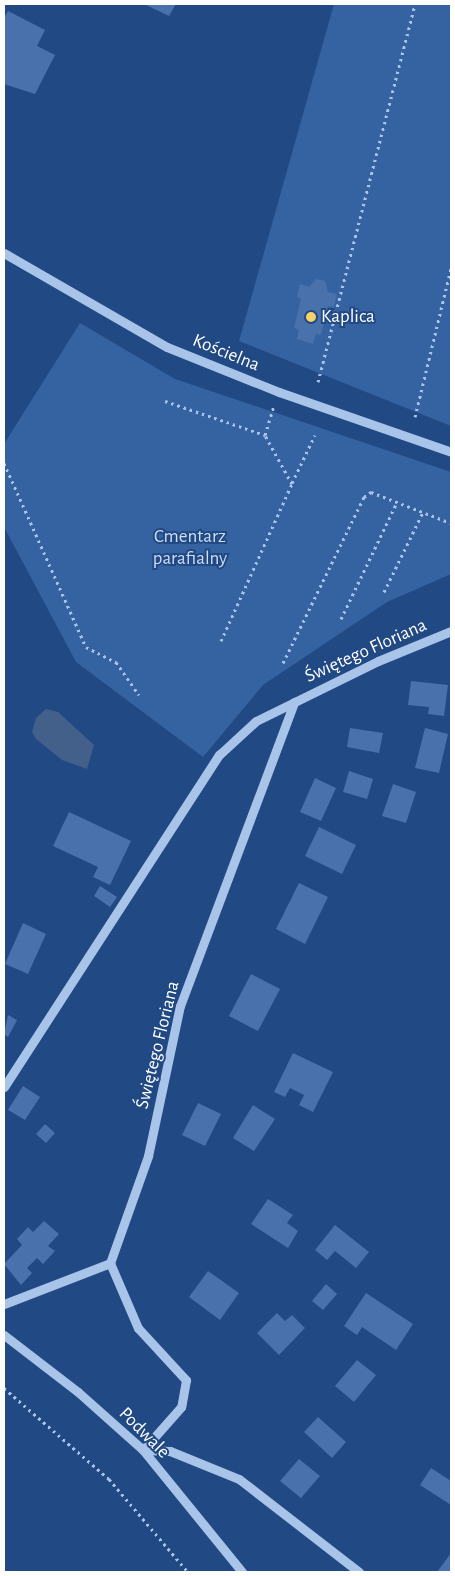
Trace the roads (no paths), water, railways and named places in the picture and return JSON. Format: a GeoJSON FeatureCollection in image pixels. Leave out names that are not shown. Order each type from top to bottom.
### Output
{"type":"FeatureCollection","features":[{"type":"Feature","properties":{"kind":"street","name":"Kościelna"},"geometry":{"type":"LineString","coordinates":[[4,253],[167,346],[279,392],[451,452]]}},
{"type":"Feature","properties":{"kind":"street","name":"Świętego Floriana"},"geometry":{"type":"LineString","coordinates":[[4,1087],[219,755],[256,721],[451,631]]}},
{"type":"Feature","properties":{"kind":"street","name":"Świętego Floriana"},"geometry":{"type":"LineString","coordinates":[[110,1263],[148,1156],[180,1006],[294,702]]}},
{"type":"Feature","properties":{"kind":"street"},"geometry":{"type":"LineString","coordinates":[[4,1304],[110,1263],[138,1328],[186,1380],[181,1407],[143,1450]]}},
{"type":"Feature","properties":{"kind":"street","name":"Podwale"},"geometry":{"type":"LineString","coordinates":[[4,1335],[78,1392],[143,1450],[242,1572]]}},
{"type":"Feature","properties":{"kind":"street"},"geometry":{"type":"LineString","coordinates":[[143,1450],[170,1450],[240,1479],[359,1572]]}},
{"type":"Feature","properties":{"kind":"place","name":"Kaplica"},"geometry":{"type":"Point","coordinates":[311,317]}},
{"type":"Feature","properties":{"kind":"park label","name":"Cmentarz parafialny"},"geometry":{"type":"Point","coordinates":[190,548]}}]}
